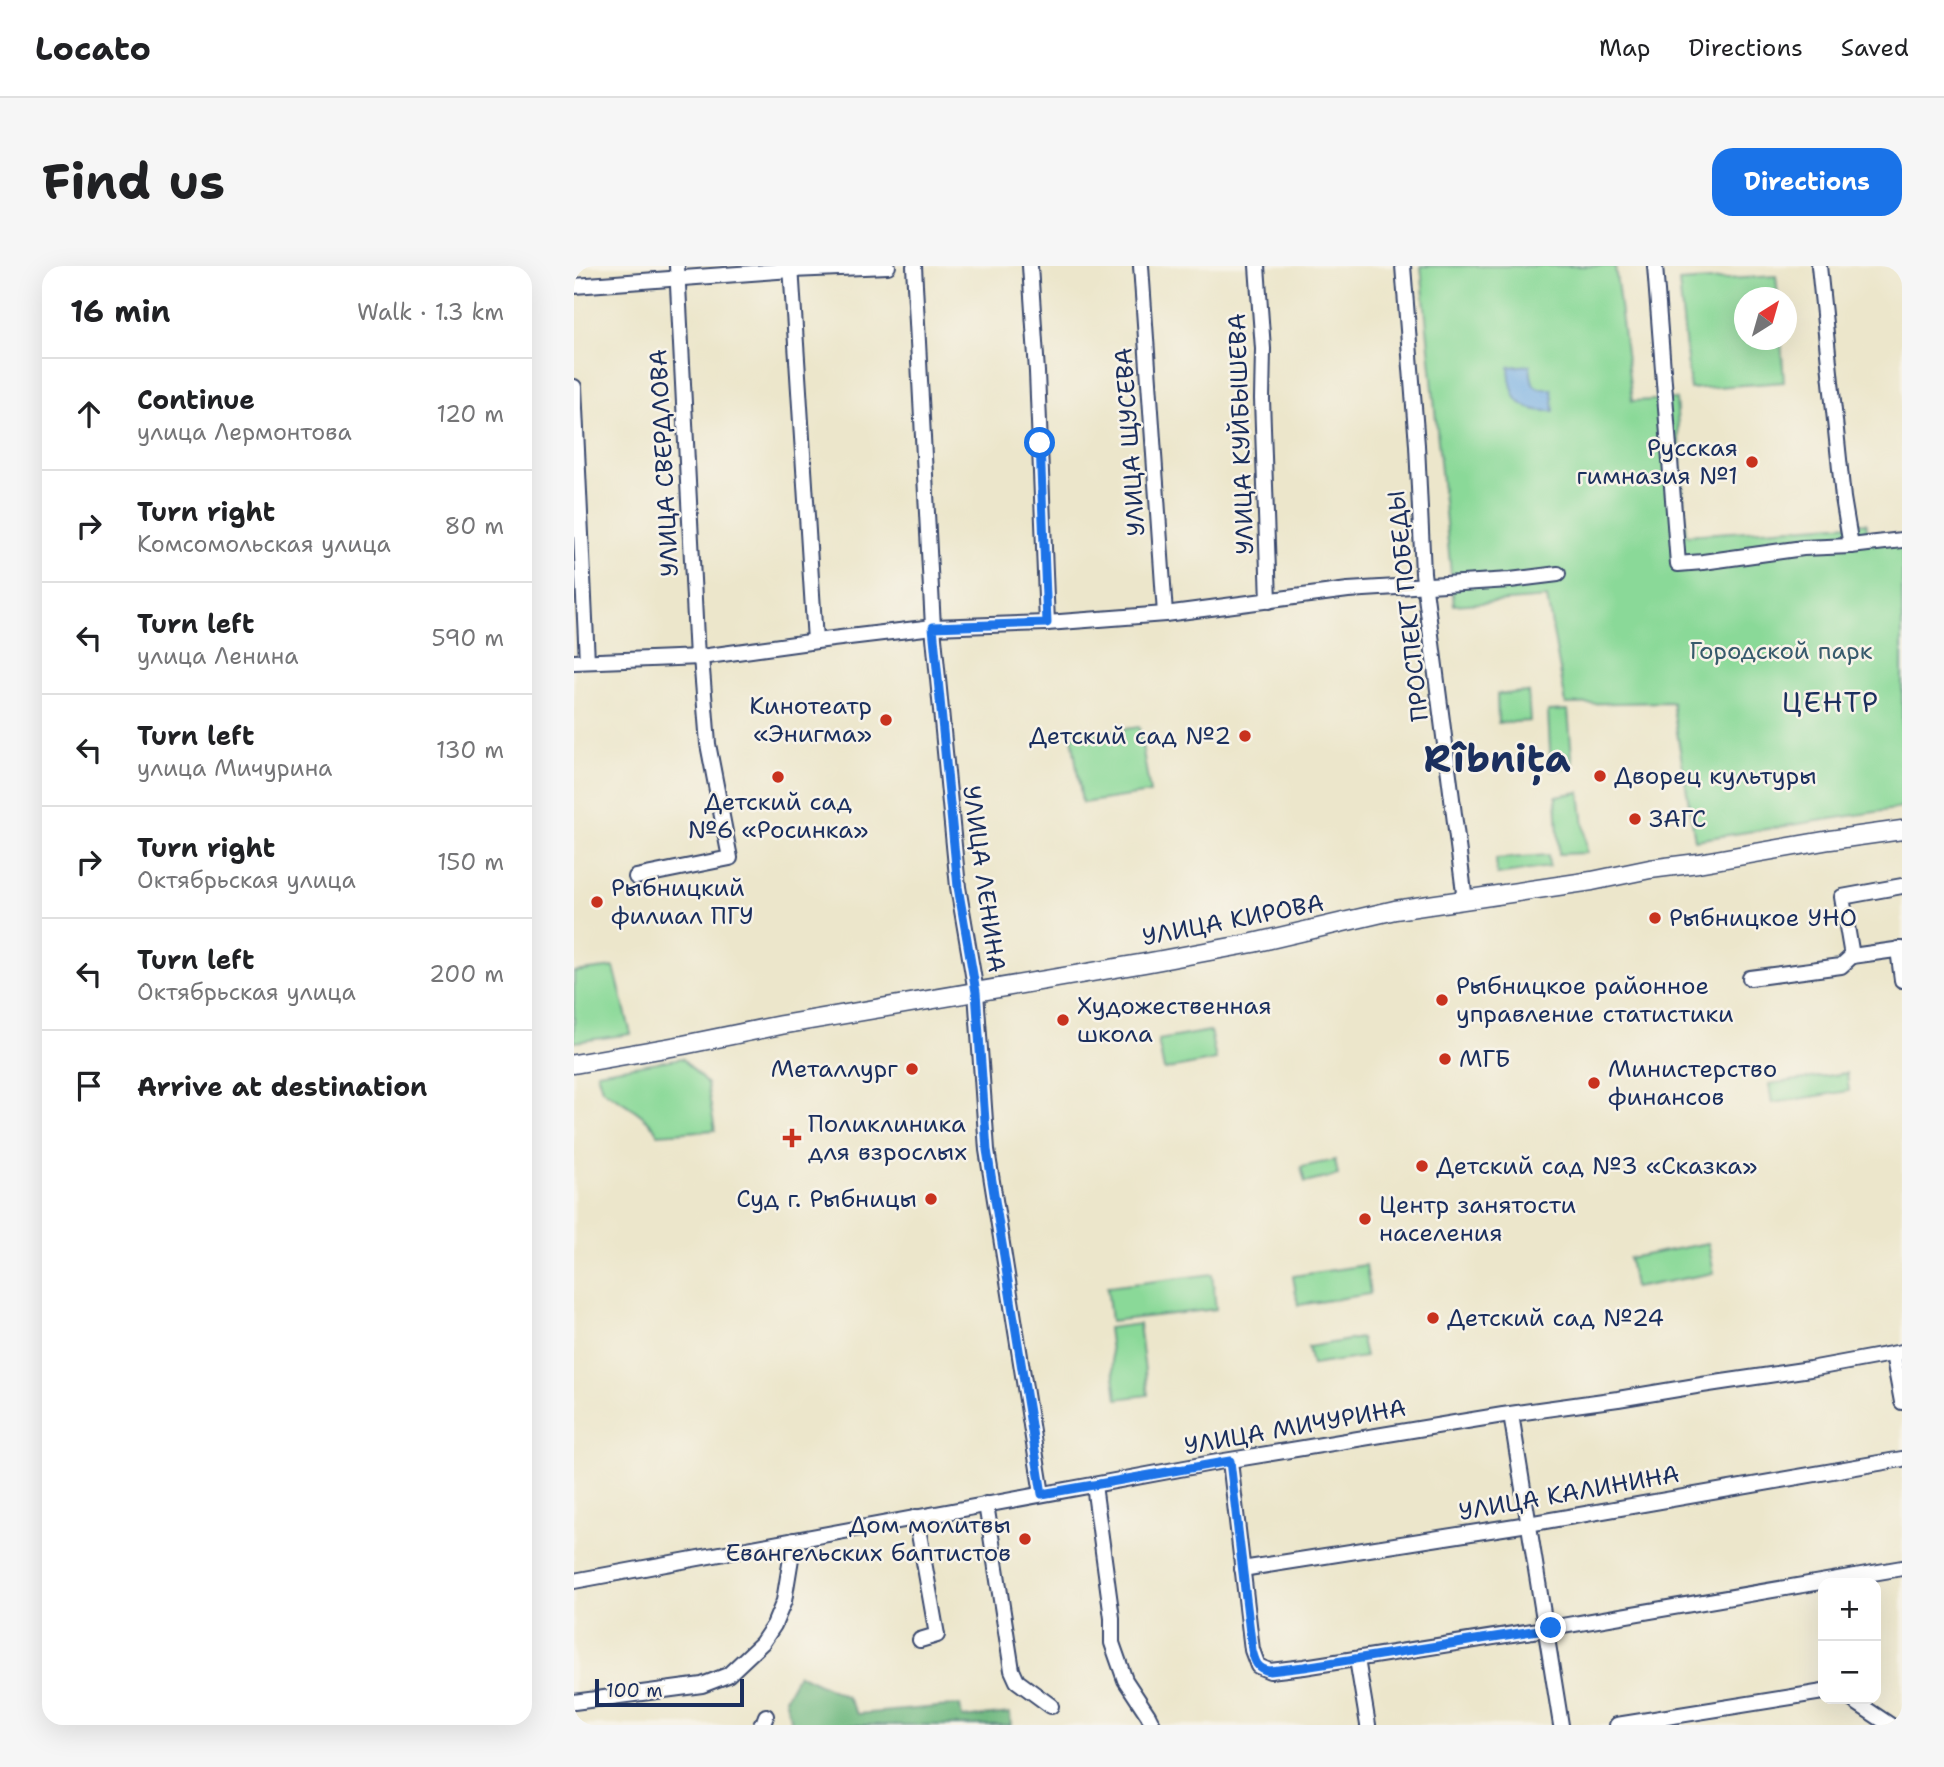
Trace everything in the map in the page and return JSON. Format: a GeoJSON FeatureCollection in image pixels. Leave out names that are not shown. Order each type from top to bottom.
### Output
{"type":"FeatureCollection","features":[{"type":"Feature","properties":{"kind":"main road","name":"УЛИЦА КИРОВА"},"geometry":{"type":"LineString","coordinates":[[574,1064],[781,1025],[1170,959],[1395,910],[1902,830]]}},
{"type":"Feature","properties":{"kind":"street"},"geometry":{"type":"LineString","coordinates":[[574,286],[678,272],[888,266]]}},
{"type":"Feature","properties":{"kind":"street","name":"УЛИЦА ЛЕНИНА"},"geometry":{"type":"LineString","coordinates":[[914,266],[933,627],[958,887],[976,992],[987,1150],[1042,1494]]}},
{"type":"Feature","properties":{"kind":"street"},"geometry":{"type":"LineString","coordinates":[[1030,266],[1047,623]]}},
{"type":"Feature","properties":{"kind":"street","name":"УЛИЦА ЩУСЕВА"},"geometry":{"type":"LineString","coordinates":[[1141,266],[1165,614]]}},
{"type":"Feature","properties":{"kind":"street","name":"УЛИЦА КУЙБЫШЕВА"},"geometry":{"type":"LineString","coordinates":[[1257,266],[1263,349],[1262,399],[1269,601]]}},
{"type":"Feature","properties":{"kind":"street","name":"ПРОСПЕКТ ПОБЕДЫ"},"geometry":{"type":"LineString","coordinates":[[1403,266],[1424,584],[1465,900]]}},
{"type":"Feature","properties":{"kind":"street"},"geometry":{"type":"LineString","coordinates":[[1655,266],[1678,564],[1803,548],[1851,547],[1902,540]]}},
{"type":"Feature","properties":{"kind":"street"},"geometry":{"type":"LineString","coordinates":[[1819,266],[1843,498],[1851,547]]}},
{"type":"Feature","properties":{"kind":"street"},"geometry":{"type":"LineString","coordinates":[[791,268],[815,641]]}},
{"type":"Feature","properties":{"kind":"street","name":"УЛИЦА СВЕРДЛОВА"},"geometry":{"type":"LineString","coordinates":[[636,877],[730,858],[708,744],[699,658],[678,272]]}},
{"type":"Feature","properties":{"kind":"street"},"geometry":{"type":"LineString","coordinates":[[574,387],[580,662],[699,658],[933,627],[1047,623],[1165,614],[1348,590],[1510,580],[1558,574]]}},
{"type":"Feature","properties":{"kind":"street"},"geometry":{"type":"LineString","coordinates":[[1852,956],[1842,897],[1902,886]]}},
{"type":"Feature","properties":{"kind":"street"},"geometry":{"type":"LineString","coordinates":[[1750,978],[1841,966],[1852,956],[1900,949],[1902,980]]}},
{"type":"Feature","properties":{"kind":"street"},"geometry":{"type":"LineString","coordinates":[[1898,1353],[1902,1402]]}},
{"type":"Feature","properties":{"kind":"street","name":"УЛИЦА МИЧУРИНА"},"geometry":{"type":"LineString","coordinates":[[574,1581],[1230,1461],[1898,1353]]}},
{"type":"Feature","properties":{"kind":"street"},"geometry":{"type":"LineString","coordinates":[[1511,1414],[1561,1725]]}},
{"type":"Feature","properties":{"kind":"street","name":"УЛИЦА КАЛИНИНА"},"geometry":{"type":"LineString","coordinates":[[1242,1569],[1528,1524],[1902,1459]]}},
{"type":"Feature","properties":{"kind":"street"},"geometry":{"type":"LineString","coordinates":[[1230,1461],[1252,1650],[1261,1669],[1270,1671],[1545,1629],[1902,1568]]}},
{"type":"Feature","properties":{"kind":"street"},"geometry":{"type":"LineString","coordinates":[[1094,1485],[1112,1618],[1112,1643],[1125,1680],[1153,1725]]}},
{"type":"Feature","properties":{"kind":"street"},"geometry":{"type":"LineString","coordinates":[[986,1504],[1012,1670],[1017,1681],[1051,1706]]}},
{"type":"Feature","properties":{"kind":"street"},"geometry":{"type":"LineString","coordinates":[[916,1517],[937,1635],[920,1640]]}},
{"type":"Feature","properties":{"kind":"street"},"geometry":{"type":"LineString","coordinates":[[574,1702],[702,1685],[728,1675],[762,1643],[774,1625],[784,1601],[794,1540]]}},
{"type":"Feature","properties":{"kind":"street"},"geometry":{"type":"LineString","coordinates":[[1357,1659],[1368,1725]]}},
{"type":"Feature","properties":{"kind":"street"},"geometry":{"type":"LineString","coordinates":[[1618,1725],[1818,1693]]}},
{"type":"Feature","properties":{"kind":"street"},"geometry":{"type":"LineString","coordinates":[[1859,1704],[1890,1725]]}},
{"type":"Feature","properties":{"kind":"green space","name":"Городской парк"},"geometry":{"type":"Polygon","coordinates":[[[1421,266],[1615,266],[1632,401],[1676,399],[1686,535],[1866,523],[1870,542],[1902,540],[1902,808],[1695,840],[1672,702],[1566,704],[1547,598],[1454,605],[1421,266]]]}},
{"type":"Feature","properties":{"kind":"green space"},"geometry":{"type":"Polygon","coordinates":[[[1776,276],[1777,287],[1734,287],[1734,350],[1782,350],[1784,382],[1690,389],[1679,282],[1776,276]]]}},
{"type":"Feature","properties":{"kind":"green space"},"geometry":{"type":"Polygon","coordinates":[[[1528,692],[1530,721],[1498,723],[1497,694],[1528,692]]]}},
{"type":"Feature","properties":{"kind":"green space"},"geometry":{"type":"Polygon","coordinates":[[[1568,710],[1573,768],[1551,770],[1548,711],[1568,710]]]}},
{"type":"Feature","properties":{"kind":"green space"},"geometry":{"type":"Polygon","coordinates":[[[1139,727],[1150,793],[1082,803],[1072,736],[1139,727]]]}},
{"type":"Feature","properties":{"kind":"green space"},"geometry":{"type":"Polygon","coordinates":[[[1580,792],[1587,853],[1559,854],[1556,796],[1580,792]]]}},
{"type":"Feature","properties":{"kind":"green space"},"geometry":{"type":"Polygon","coordinates":[[[1548,855],[1549,867],[1497,875],[1496,859],[1548,855]]]}},
{"type":"Feature","properties":{"kind":"green space"},"geometry":{"type":"Polygon","coordinates":[[[614,967],[631,1034],[574,1042],[574,972],[614,967]]]}},
{"type":"Feature","properties":{"kind":"green space"},"geometry":{"type":"Polygon","coordinates":[[[1210,1031],[1216,1060],[1164,1070],[1158,1040],[1210,1031]]]}},
{"type":"Feature","properties":{"kind":"green space"},"geometry":{"type":"Polygon","coordinates":[[[682,1058],[707,1084],[715,1130],[658,1134],[641,1115],[602,1089],[597,1072],[682,1058]]]}},
{"type":"Feature","properties":{"kind":"green space"},"geometry":{"type":"Polygon","coordinates":[[[1847,1073],[1849,1091],[1772,1103],[1769,1084],[1847,1073]]]}},
{"type":"Feature","properties":{"kind":"green space"},"geometry":{"type":"Polygon","coordinates":[[[1335,1160],[1338,1175],[1305,1183],[1301,1167],[1335,1160]]]}},
{"type":"Feature","properties":{"kind":"green space"},"geometry":{"type":"Polygon","coordinates":[[[1708,1243],[1714,1273],[1634,1288],[1629,1258],[1708,1243]]]}},
{"type":"Feature","properties":{"kind":"green space"},"geometry":{"type":"Polygon","coordinates":[[[1366,1265],[1370,1294],[1298,1305],[1293,1276],[1366,1265]]]}},
{"type":"Feature","properties":{"kind":"green space"},"geometry":{"type":"Polygon","coordinates":[[[1212,1274],[1216,1309],[1111,1321],[1107,1287],[1212,1274]]]}},
{"type":"Feature","properties":{"kind":"green space"},"geometry":{"type":"Polygon","coordinates":[[[1139,1324],[1148,1395],[1117,1399],[1108,1328],[1139,1324]]]}},
{"type":"Feature","properties":{"kind":"green space"},"geometry":{"type":"Polygon","coordinates":[[[1361,1338],[1365,1357],[1312,1365],[1308,1347],[1361,1338]]]}},
{"type":"Feature","properties":{"kind":"green space"},"geometry":{"type":"Polygon","coordinates":[[[798,1674],[847,1697],[858,1714],[960,1705],[962,1718],[1010,1713],[1011,1725],[792,1725],[785,1698],[798,1674]]]}},
{"type":"Feature","properties":{"kind":"water"},"geometry":{"type":"Polygon","coordinates":[[[1530,365],[1534,385],[1552,389],[1554,411],[1532,409],[1519,402],[1515,396],[1509,367],[1530,365]]]}},
{"type":"Feature","properties":{"kind":"place","name":"Русская гимназия №1"},"geometry":{"type":"Point","coordinates":[1752,462]}},
{"type":"Feature","properties":{"kind":"place","name":"Кинотеатр «Энигма»"},"geometry":{"type":"Point","coordinates":[886,720]}},
{"type":"Feature","properties":{"kind":"place","name":"Детский сад №2"},"geometry":{"type":"Point","coordinates":[1245,736]}},
{"type":"Feature","properties":{"kind":"place","name":"Дворец культуры"},"geometry":{"type":"Point","coordinates":[1600,776]}},
{"type":"Feature","properties":{"kind":"place","name":"Детский сад №6 «Росинка»"},"geometry":{"type":"Point","coordinates":[778,777]}},
{"type":"Feature","properties":{"kind":"place","name":"ЗАГС"},"geometry":{"type":"Point","coordinates":[1635,819]}},
{"type":"Feature","properties":{"kind":"place","name":"Рыбницкий филиал ПГУ"},"geometry":{"type":"Point","coordinates":[597,902]}},
{"type":"Feature","properties":{"kind":"place","name":"Рыбницкое УНО"},"geometry":{"type":"Point","coordinates":[1655,918]}},
{"type":"Feature","properties":{"kind":"place","name":"Рыбницкое районное управление статистики"},"geometry":{"type":"Point","coordinates":[1442,1000]}},
{"type":"Feature","properties":{"kind":"place","name":"Художественная школа"},"geometry":{"type":"Point","coordinates":[1063,1020]}},
{"type":"Feature","properties":{"kind":"place","name":"МГБ"},"geometry":{"type":"Point","coordinates":[1445,1059]}},
{"type":"Feature","properties":{"kind":"place","name":"Металлург"},"geometry":{"type":"Point","coordinates":[912,1069]}},
{"type":"Feature","properties":{"kind":"place","name":"Министерство финансов"},"geometry":{"type":"Point","coordinates":[1594,1083]}},
{"type":"Feature","properties":{"kind":"place","name":"Поликлиника для взрослых"},"geometry":{"type":"Point","coordinates":[792,1138]}},
{"type":"Feature","properties":{"kind":"place","name":"Детский сад №3 «Сказка»"},"geometry":{"type":"Point","coordinates":[1422,1166]}},
{"type":"Feature","properties":{"kind":"place","name":"Суд г. Рыбницы"},"geometry":{"type":"Point","coordinates":[931,1199]}},
{"type":"Feature","properties":{"kind":"place","name":"Центр занятости населения"},"geometry":{"type":"Point","coordinates":[1365,1219]}},
{"type":"Feature","properties":{"kind":"place","name":"Детский сад №24"},"geometry":{"type":"Point","coordinates":[1433,1318]}},
{"type":"Feature","properties":{"kind":"place","name":"Дом молитвы Евангельских баптистов"},"geometry":{"type":"Point","coordinates":[1025,1539]}},
{"type":"Feature","properties":{"kind":"district","name":"ЦЕНТР"},"geometry":{"type":"Point","coordinates":[1831,702]}},
{"type":"Feature","properties":{"kind":"district","name":"Rîbnița"},"geometry":{"type":"Point","coordinates":[1497,759]}},
{"type":"Feature","properties":{"kind":"route"},"geometry":{"type":"LineString","coordinates":[[1040,443],[1047,623],[933,627],[958,887],[976,992],[987,1150],[1042,1494],[1230,1461],[1252,1650],[1261,1669],[1270,1671],[1304,1667],[1551,1628]]}}]}
